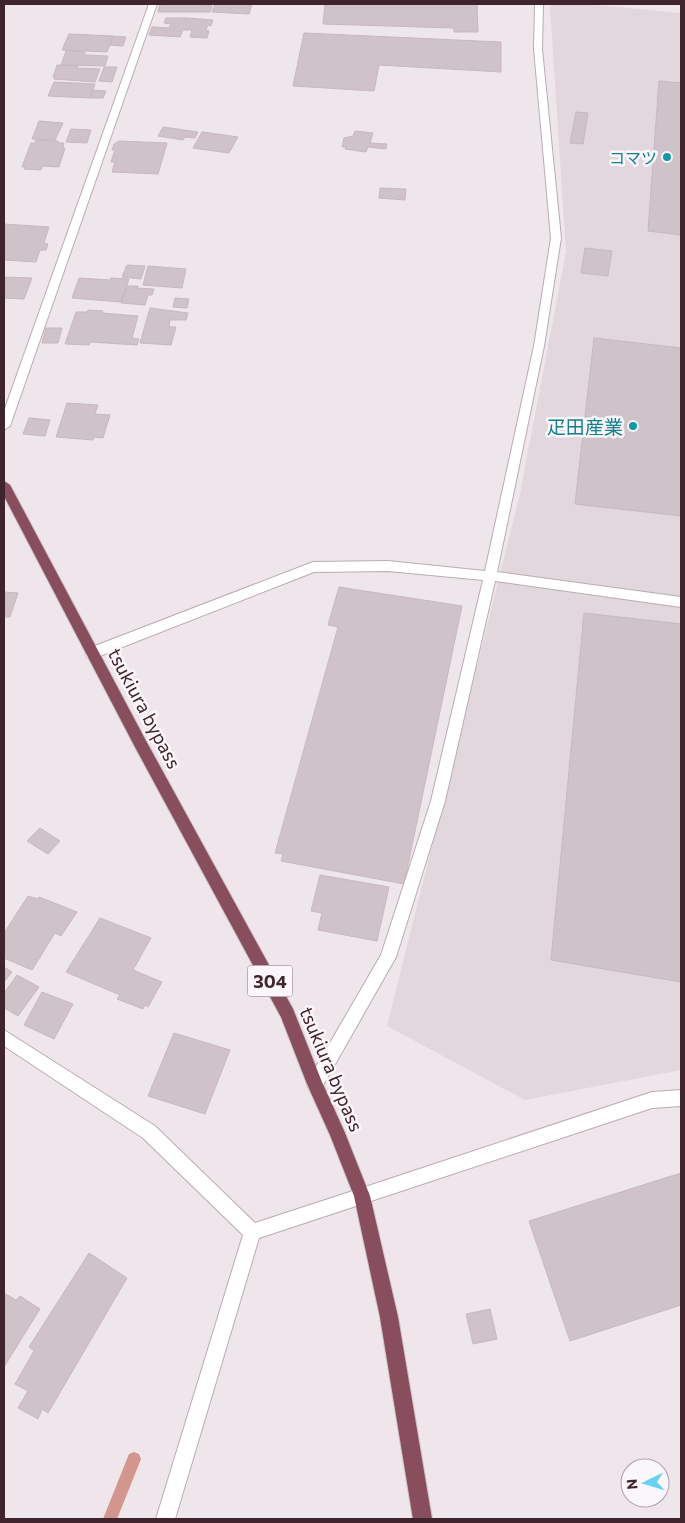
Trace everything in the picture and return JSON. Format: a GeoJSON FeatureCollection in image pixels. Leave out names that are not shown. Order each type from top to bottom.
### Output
{"type":"FeatureCollection","features":[{"type":"Feature","properties":{"kind":"highway","name":"tsukiura bypass"},"geometry":{"type":"LineString","coordinates":[[4,485],[92,653],[288,1014],[315,1084],[337,1133],[362,1196],[389,1317],[423,1519]]}},
{"type":"Feature","properties":{"kind":"street"},"geometry":{"type":"LineString","coordinates":[[4,426],[153,4]]}},
{"type":"Feature","properties":{"kind":"street"},"geometry":{"type":"LineString","coordinates":[[315,1084],[388,958],[438,800],[490,576],[539,346],[556,238],[538,49],[539,4]]}},
{"type":"Feature","properties":{"kind":"street"},"geometry":{"type":"LineString","coordinates":[[92,653],[313,567],[388,566],[490,576],[681,602]]}},
{"type":"Feature","properties":{"kind":"street"},"geometry":{"type":"LineString","coordinates":[[4,1036],[149,1132],[252,1232]]}},
{"type":"Feature","properties":{"kind":"street"},"geometry":{"type":"LineString","coordinates":[[252,1232],[652,1100],[681,1098]]}},
{"type":"Feature","properties":{"kind":"street"},"geometry":{"type":"LineString","coordinates":[[166,1519],[252,1232]]}},
{"type":"Feature","properties":{"kind":"shaded area"},"geometry":{"type":"Polygon","coordinates":[[[554,4],[585,4],[681,13],[681,1070],[525,1100],[387,1026],[520,494],[566,252],[550,6],[554,4]]]}},
{"type":"Feature","properties":{"kind":"building"},"geometry":{"type":"Polygon","coordinates":[[[160,4],[203,4],[212,6],[210,12],[158,12],[160,4]]]}},
{"type":"Feature","properties":{"kind":"building"},"geometry":{"type":"Polygon","coordinates":[[[215,4],[252,4],[249,14],[212,12],[215,4]]]}},
{"type":"Feature","properties":{"kind":"building"},"geometry":{"type":"Polygon","coordinates":[[[325,4],[477,4],[478,32],[454,32],[454,28],[323,24],[325,4]]]}},
{"type":"Feature","properties":{"kind":"building"},"geometry":{"type":"Polygon","coordinates":[[[166,18],[213,20],[211,26],[208,25],[206,30],[209,31],[207,38],[190,37],[192,30],[183,30],[180,37],[149,35],[152,27],[169,28],[171,24],[164,23],[166,18]]]}},
{"type":"Feature","properties":{"kind":"building"},"geometry":{"type":"Polygon","coordinates":[[[304,33],[501,42],[501,72],[379,65],[374,91],[293,86],[304,33]]]}},
{"type":"Feature","properties":{"kind":"building"},"geometry":{"type":"Polygon","coordinates":[[[69,34],[113,36],[107,52],[62,50],[69,34]]]}},
{"type":"Feature","properties":{"kind":"building"},"geometry":{"type":"Polygon","coordinates":[[[113,36],[126,37],[123,46],[110,45],[113,36]]]}},
{"type":"Feature","properties":{"kind":"building"},"geometry":{"type":"Polygon","coordinates":[[[66,51],[84,52],[86,55],[108,56],[105,66],[61,65],[66,51]]]}},
{"type":"Feature","properties":{"kind":"building"},"geometry":{"type":"Polygon","coordinates":[[[57,65],[100,69],[95,82],[54,79],[57,65]]]}},
{"type":"Feature","properties":{"kind":"building"},"geometry":{"type":"Polygon","coordinates":[[[104,67],[117,67],[112,82],[99,81],[104,67]]]}},
{"type":"Feature","properties":{"kind":"building","name":"コマツ"},"geometry":{"type":"Polygon","coordinates":[[[659,81],[681,83],[681,235],[648,231],[659,81]]]}},
{"type":"Feature","properties":{"kind":"building"},"geometry":{"type":"Polygon","coordinates":[[[54,82],[95,84],[90,98],[48,96],[54,82]]]}},
{"type":"Feature","properties":{"kind":"building"},"geometry":{"type":"Polygon","coordinates":[[[92,90],[106,91],[103,98],[90,98],[92,90]]]}},
{"type":"Feature","properties":{"kind":"building"},"geometry":{"type":"Polygon","coordinates":[[[576,112],[588,113],[583,144],[570,143],[576,112]]]}},
{"type":"Feature","properties":{"kind":"building"},"geometry":{"type":"Polygon","coordinates":[[[39,121],[63,123],[55,140],[32,139],[39,121]]]}},
{"type":"Feature","properties":{"kind":"building"},"geometry":{"type":"Polygon","coordinates":[[[163,127],[198,132],[195,138],[185,137],[183,140],[158,136],[163,127]]]}},
{"type":"Feature","properties":{"kind":"building"},"geometry":{"type":"Polygon","coordinates":[[[71,129],[91,130],[87,143],[66,142],[71,129]]]}},
{"type":"Feature","properties":{"kind":"building"},"geometry":{"type":"Polygon","coordinates":[[[355,131],[373,133],[370,143],[387,144],[386,149],[368,147],[366,152],[342,147],[344,138],[353,136],[355,131]]]}},
{"type":"Feature","properties":{"kind":"building"},"geometry":{"type":"Polygon","coordinates":[[[202,132],[238,137],[229,153],[193,148],[202,132]]]}},
{"type":"Feature","properties":{"kind":"building"},"geometry":{"type":"Polygon","coordinates":[[[36,140],[64,143],[63,148],[65,148],[59,167],[42,166],[41,170],[24,169],[25,167],[22,167],[31,143],[35,143],[36,140]]]}},
{"type":"Feature","properties":{"kind":"building"},"geometry":{"type":"Polygon","coordinates":[[[119,141],[167,143],[158,174],[112,172],[115,162],[111,162],[115,150],[112,150],[114,144],[119,141]]]}},
{"type":"Feature","properties":{"kind":"building"},"geometry":{"type":"Polygon","coordinates":[[[380,188],[406,189],[405,200],[379,198],[380,188]]]}},
{"type":"Feature","properties":{"kind":"building"},"geometry":{"type":"Polygon","coordinates":[[[4,224],[49,227],[44,243],[48,244],[46,250],[40,250],[36,262],[4,260],[4,224]]]}},
{"type":"Feature","properties":{"kind":"building"},"geometry":{"type":"Polygon","coordinates":[[[585,248],[612,251],[608,276],[581,273],[585,248]]]}},
{"type":"Feature","properties":{"kind":"building"},"geometry":{"type":"Polygon","coordinates":[[[127,265],[145,266],[141,279],[122,277],[127,265]]]}},
{"type":"Feature","properties":{"kind":"building"},"geometry":{"type":"Polygon","coordinates":[[[148,266],[186,269],[182,288],[143,285],[148,266]]]}},
{"type":"Feature","properties":{"kind":"building"},"geometry":{"type":"Polygon","coordinates":[[[4,277],[32,278],[24,299],[4,298],[4,277]]]}},
{"type":"Feature","properties":{"kind":"building"},"geometry":{"type":"Polygon","coordinates":[[[79,278],[129,279],[121,302],[72,298],[79,278]]]}},
{"type":"Feature","properties":{"kind":"building"},"geometry":{"type":"Polygon","coordinates":[[[127,286],[154,289],[152,295],[148,295],[145,305],[121,303],[127,286]]]}},
{"type":"Feature","properties":{"kind":"building"},"geometry":{"type":"Polygon","coordinates":[[[175,298],[189,299],[187,308],[173,307],[175,298]]]}},
{"type":"Feature","properties":{"kind":"building"},"geometry":{"type":"Polygon","coordinates":[[[150,308],[188,313],[186,320],[170,320],[169,327],[176,327],[171,345],[140,343],[150,308]]]}},
{"type":"Feature","properties":{"kind":"building"},"geometry":{"type":"Polygon","coordinates":[[[88,310],[138,316],[132,338],[139,339],[137,345],[90,342],[89,345],[65,344],[76,312],[87,312],[88,310]]]}},
{"type":"Feature","properties":{"kind":"building"},"geometry":{"type":"Polygon","coordinates":[[[46,328],[62,328],[58,343],[42,343],[46,328]]]}},
{"type":"Feature","properties":{"kind":"building","name":"疋田産業"},"geometry":{"type":"Polygon","coordinates":[[[594,338],[681,348],[681,516],[575,504],[594,338]]]}},
{"type":"Feature","properties":{"kind":"building"},"geometry":{"type":"Polygon","coordinates":[[[67,403],[98,405],[95,414],[110,415],[103,438],[94,437],[93,440],[56,437],[67,403]]]}},
{"type":"Feature","properties":{"kind":"building"},"geometry":{"type":"Polygon","coordinates":[[[29,418],[50,420],[45,436],[23,434],[29,418]]]}},
{"type":"Feature","properties":{"kind":"building"},"geometry":{"type":"Polygon","coordinates":[[[339,587],[462,606],[404,884],[281,861],[283,854],[275,853],[338,627],[328,625],[339,587]]]}},
{"type":"Feature","properties":{"kind":"building"},"geometry":{"type":"Polygon","coordinates":[[[4,592],[18,593],[10,617],[4,617],[4,592]]]}},
{"type":"Feature","properties":{"kind":"building"},"geometry":{"type":"Polygon","coordinates":[[[584,613],[681,624],[681,982],[551,960],[584,613]]]}},
{"type":"Feature","properties":{"kind":"building"},"geometry":{"type":"Polygon","coordinates":[[[40,828],[60,841],[48,854],[27,841],[40,828]]]}},
{"type":"Feature","properties":{"kind":"building"},"geometry":{"type":"Polygon","coordinates":[[[320,875],[389,887],[377,941],[318,930],[322,913],[311,911],[320,875]]]}},
{"type":"Feature","properties":{"kind":"building"},"geometry":{"type":"Polygon","coordinates":[[[28,896],[38,899],[39,897],[77,912],[61,936],[55,933],[32,970],[4,958],[4,933],[28,896]]]}},
{"type":"Feature","properties":{"kind":"building"},"geometry":{"type":"Polygon","coordinates":[[[100,918],[151,938],[133,970],[162,982],[148,1007],[145,1005],[143,1009],[117,999],[120,995],[66,972],[100,918]]]}},
{"type":"Feature","properties":{"kind":"building"},"geometry":{"type":"Polygon","coordinates":[[[4,967],[12,972],[4,982],[4,967]]]}},
{"type":"Feature","properties":{"kind":"building"},"geometry":{"type":"Polygon","coordinates":[[[17,975],[39,987],[18,1016],[4,1008],[4,993],[17,975]]]}},
{"type":"Feature","properties":{"kind":"building"},"geometry":{"type":"Polygon","coordinates":[[[42,992],[73,1004],[54,1039],[24,1025],[42,992]]]}},
{"type":"Feature","properties":{"kind":"building"},"geometry":{"type":"Polygon","coordinates":[[[174,1033],[230,1050],[205,1114],[148,1096],[174,1033]]]}},
{"type":"Feature","properties":{"kind":"building"},"geometry":{"type":"Polygon","coordinates":[[[681,1173],[681,1305],[570,1341],[529,1221],[681,1173]]]}},
{"type":"Feature","properties":{"kind":"building"},"geometry":{"type":"Polygon","coordinates":[[[89,1253],[127,1278],[48,1413],[42,1409],[38,1419],[18,1408],[28,1391],[15,1384],[34,1351],[29,1347],[89,1253]]]}},
{"type":"Feature","properties":{"kind":"building"},"geometry":{"type":"Polygon","coordinates":[[[4,1293],[16,1300],[20,1296],[40,1309],[4,1367],[4,1293]]]}},
{"type":"Feature","properties":{"kind":"building"},"geometry":{"type":"Polygon","coordinates":[[[490,1309],[497,1339],[473,1344],[466,1314],[490,1309]]]}},
{"type":"Feature","properties":{"kind":"waterway"},"geometry":{"type":"LineString","coordinates":[[110,1519],[134,1459]]}},
{"type":"Feature","properties":{"kind":"place","name":"コマツ"},"geometry":{"type":"Point","coordinates":[667,157]}},
{"type":"Feature","properties":{"kind":"place","name":"疋田産業"},"geometry":{"type":"Point","coordinates":[633,426]}}]}
